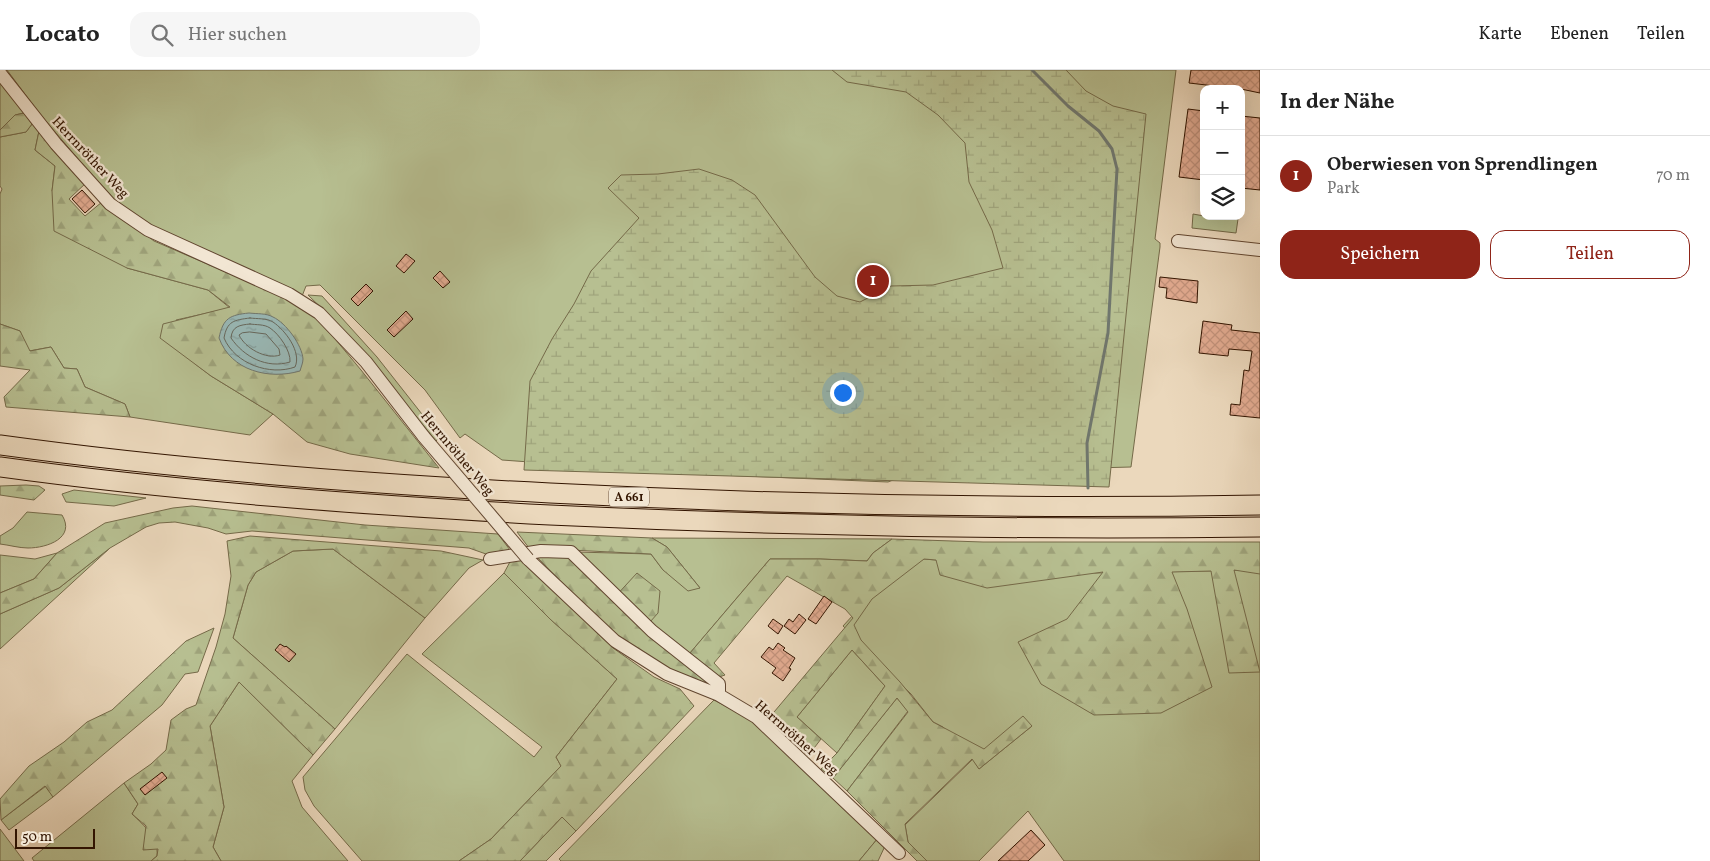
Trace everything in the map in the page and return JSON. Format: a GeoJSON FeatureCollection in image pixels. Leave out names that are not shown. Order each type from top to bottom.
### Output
{"type":"FeatureCollection","features":[{"type":"Feature","properties":{"kind":"highway","name":"A 661"},"geometry":{"type":"LineString","coordinates":[[0,445],[229,471],[424,487],[658,499],[952,506],[1150,507],[1260,505]]}},
{"type":"Feature","properties":{"kind":"highway","name":"A 661"},"geometry":{"type":"LineString","coordinates":[[0,467],[299,499],[418,508],[650,520],[960,527],[1260,527]]}},
{"type":"Feature","properties":{"kind":"street","name":"Herrnröther Weg"},"geometry":{"type":"LineString","coordinates":[[0,73],[56,144],[110,204],[148,230],[288,294],[319,313],[366,362],[424,437],[528,559],[615,640],[667,674],[719,695],[756,717],[899,853]]}},
{"type":"Feature","properties":{"kind":"street"},"geometry":{"type":"LineString","coordinates":[[1178,241],[1260,250]]}},
{"type":"Feature","properties":{"kind":"street"},"geometry":{"type":"LineString","coordinates":[[490,559],[540,551],[570,552],[652,631],[719,684],[719,695]]}},
{"type":"Feature","properties":{"kind":"green space"},"geometry":{"type":"Polygon","coordinates":[[[7,70],[1176,70],[1155,239],[1160,243],[1160,247],[1131,467],[911,473],[888,482],[696,474],[502,460],[465,434],[460,438],[425,390],[320,285],[306,286],[299,304],[139,223],[118,206],[39,113],[7,70]]]}},
{"type":"Feature","properties":{"kind":"green space"},"geometry":{"type":"Polygon","coordinates":[[[832,70],[1066,70],[1086,91],[1113,106],[1146,114],[1109,487],[524,470],[530,381],[591,271],[639,218],[608,188],[621,175],[658,174],[699,169],[732,180],[755,195],[815,277],[837,296],[860,302],[891,286],[933,285],[1003,268],[992,230],[969,182],[965,143],[938,115],[906,92],[847,82],[832,70]]]}},
{"type":"Feature","properties":{"kind":"green space"},"geometry":{"type":"Polygon","coordinates":[[[0,81],[24,113],[15,115],[0,130],[0,81]]]}},
{"type":"Feature","properties":{"kind":"green space"},"geometry":{"type":"Polygon","coordinates":[[[24,113],[32,124],[26,132],[0,137],[0,130],[15,115],[24,113]]]}},
{"type":"Feature","properties":{"kind":"green space"},"geometry":{"type":"Polygon","coordinates":[[[32,124],[39,131],[35,150],[55,166],[52,191],[127,268],[208,290],[230,308],[176,320],[194,363],[211,376],[273,414],[250,435],[130,417],[125,404],[85,387],[77,369],[64,368],[51,347],[29,351],[20,331],[0,324],[0,194],[2,189],[0,186],[0,137],[26,132],[32,124]]]}},
{"type":"Feature","properties":{"kind":"green space"},"geometry":{"type":"Polygon","coordinates":[[[39,131],[87,182],[69,199],[85,216],[102,202],[154,241],[286,298],[315,315],[439,468],[350,454],[307,442],[273,414],[211,376],[160,338],[163,324],[230,307],[208,290],[127,268],[54,231],[52,191],[55,166],[35,150],[39,131]]]}},
{"type":"Feature","properties":{"kind":"green space"},"geometry":{"type":"Polygon","coordinates":[[[1193,214],[1200,215],[1200,220],[1238,220],[1236,233],[1192,228],[1193,214]]]}},
{"type":"Feature","properties":{"kind":"green space"},"geometry":{"type":"Polygon","coordinates":[[[308,295],[322,296],[377,357],[440,437],[436,441],[358,347],[308,295]]]}},
{"type":"Feature","properties":{"kind":"green space"},"geometry":{"type":"Polygon","coordinates":[[[0,324],[20,331],[30,351],[51,347],[64,368],[77,369],[85,387],[125,404],[130,417],[6,407],[4,397],[30,370],[0,366],[0,324]]]}},
{"type":"Feature","properties":{"kind":"green space"},"geometry":{"type":"Polygon","coordinates":[[[0,486],[39,486],[45,490],[34,500],[0,495],[0,486]]]}},
{"type":"Feature","properties":{"kind":"green space"},"geometry":{"type":"Polygon","coordinates":[[[74,490],[146,498],[114,506],[66,502],[62,494],[74,490]]]}},
{"type":"Feature","properties":{"kind":"green space"},"geometry":{"type":"Polygon","coordinates":[[[192,506],[365,525],[498,534],[510,550],[486,554],[469,548],[252,531],[226,534],[208,528],[175,522],[159,523],[146,527],[110,548],[59,588],[0,614],[0,593],[34,579],[57,553],[105,523],[173,508],[192,506]]]}},
{"type":"Feature","properties":{"kind":"green space"},"geometry":{"type":"Polygon","coordinates":[[[27,512],[62,515],[65,530],[62,536],[51,544],[35,548],[0,544],[0,536],[13,528],[27,512]]]}},
{"type":"Feature","properties":{"kind":"green space"},"geometry":{"type":"Polygon","coordinates":[[[517,532],[652,538],[667,547],[700,588],[688,591],[663,570],[651,554],[529,548],[517,532]]]}},
{"type":"Feature","properties":{"kind":"green space"},"geometry":{"type":"Polygon","coordinates":[[[250,536],[441,551],[483,560],[469,568],[425,618],[333,549],[293,551],[256,572],[248,585],[233,638],[335,729],[313,755],[239,682],[210,726],[224,807],[213,847],[221,861],[151,861],[157,856],[158,849],[143,850],[146,826],[132,814],[138,804],[124,783],[151,764],[166,750],[171,720],[186,709],[196,705],[225,614],[231,576],[227,541],[250,536]]]}},
{"type":"Feature","properties":{"kind":"green space"},"geometry":{"type":"Polygon","coordinates":[[[652,538],[892,539],[873,553],[867,561],[770,559],[690,653],[676,645],[576,552],[651,554],[663,570],[700,588],[667,547],[652,538]]]}},
{"type":"Feature","properties":{"kind":"green space"},"geometry":{"type":"Polygon","coordinates":[[[892,539],[983,542],[1260,542],[1260,574],[1234,570],[1260,672],[1229,673],[1211,571],[1172,572],[1187,609],[1212,687],[1161,713],[1094,715],[1041,684],[1018,642],[1067,619],[1103,572],[987,588],[940,575],[936,560],[924,559],[872,599],[854,625],[861,640],[900,682],[933,722],[984,749],[1023,716],[1032,726],[979,769],[972,759],[905,824],[908,842],[927,861],[917,861],[847,791],[908,712],[897,698],[833,778],[821,769],[837,753],[885,686],[852,650],[797,717],[821,739],[808,756],[769,718],[853,618],[845,609],[787,576],[714,663],[725,675],[719,677],[690,653],[770,559],[867,561],[873,553],[892,539]]]}},
{"type":"Feature","properties":{"kind":"green space"},"geometry":{"type":"Polygon","coordinates":[[[110,548],[0,649],[0,614],[59,588],[110,548]]]}},
{"type":"Feature","properties":{"kind":"green space"},"geometry":{"type":"Polygon","coordinates":[[[333,549],[425,618],[335,729],[233,638],[248,585],[256,572],[293,551],[333,549]]]}},
{"type":"Feature","properties":{"kind":"green space"},"geometry":{"type":"Polygon","coordinates":[[[57,553],[34,579],[0,593],[0,555],[35,559],[57,553]]]}},
{"type":"Feature","properties":{"kind":"green space"},"geometry":{"type":"Polygon","coordinates":[[[535,555],[571,557],[613,599],[637,573],[660,591],[658,613],[650,622],[714,686],[701,686],[667,671],[614,636],[535,555]]]}},
{"type":"Feature","properties":{"kind":"green space"},"geometry":{"type":"Polygon","coordinates":[[[523,558],[613,648],[654,677],[680,689],[694,706],[576,831],[562,817],[520,861],[459,861],[491,839],[561,766],[556,757],[617,679],[550,619],[504,573],[511,560],[523,558]]]}},
{"type":"Feature","properties":{"kind":"green space"},"geometry":{"type":"Polygon","coordinates":[[[924,559],[1095,573],[1260,570],[1260,861],[1064,861],[1028,811],[979,861],[927,861],[908,842],[905,825],[973,759],[979,769],[1032,726],[978,763],[943,727],[933,722],[911,694],[843,626],[888,577],[924,559]]]}},
{"type":"Feature","properties":{"kind":"green space"},"geometry":{"type":"Polygon","coordinates":[[[504,573],[550,619],[617,679],[556,757],[561,766],[491,839],[459,861],[362,861],[314,806],[305,790],[303,777],[407,654],[534,757],[542,747],[422,654],[504,573]]]}},
{"type":"Feature","properties":{"kind":"green space"},"geometry":{"type":"Polygon","coordinates":[[[214,628],[198,672],[185,674],[162,705],[53,797],[45,786],[1,820],[0,799],[29,766],[64,742],[87,722],[112,710],[186,641],[214,628]]]}},
{"type":"Feature","properties":{"kind":"green space"},"geometry":{"type":"Polygon","coordinates":[[[852,650],[885,686],[837,753],[797,717],[852,650]]]}},
{"type":"Feature","properties":{"kind":"green space"},"geometry":{"type":"Polygon","coordinates":[[[239,682],[313,755],[292,781],[302,807],[348,861],[221,861],[213,847],[224,807],[210,726],[239,682]]]}},
{"type":"Feature","properties":{"kind":"green space"},"geometry":{"type":"Polygon","coordinates":[[[897,698],[908,711],[847,791],[833,778],[897,698]]]}},
{"type":"Feature","properties":{"kind":"green space"},"geometry":{"type":"Polygon","coordinates":[[[714,700],[753,721],[878,838],[859,861],[561,861],[559,859],[714,700]]]}},
{"type":"Feature","properties":{"kind":"green space"},"geometry":{"type":"Polygon","coordinates":[[[124,783],[138,804],[132,814],[153,838],[156,844],[157,856],[151,861],[34,861],[32,858],[124,783]]]}},
{"type":"Feature","properties":{"kind":"green space"},"geometry":{"type":"Polygon","coordinates":[[[46,786],[53,797],[9,830],[1,820],[46,786]]]}},
{"type":"Feature","properties":{"kind":"green space"},"geometry":{"type":"Polygon","coordinates":[[[562,817],[576,831],[546,861],[520,861],[562,817]]]}},
{"type":"Feature","properties":{"kind":"green space"},"geometry":{"type":"Polygon","coordinates":[[[0,829],[24,861],[0,861],[0,829]]]}},
{"type":"Feature","properties":{"kind":"green space"},"geometry":{"type":"Polygon","coordinates":[[[878,838],[885,846],[878,861],[859,861],[878,838]]]}},
{"type":"Feature","properties":{"kind":"water"},"geometry":{"type":"Polygon","coordinates":[[[249,313],[270,316],[288,329],[302,353],[303,360],[300,371],[288,374],[264,373],[252,370],[232,358],[219,338],[221,331],[228,319],[249,313]]]}},
{"type":"Feature","properties":{"kind":"building"},"geometry":{"type":"Polygon","coordinates":[[[1191,70],[1260,70],[1260,93],[1245,90],[1245,85],[1189,83],[1191,70]]]}},
{"type":"Feature","properties":{"kind":"building"},"geometry":{"type":"Polygon","coordinates":[[[1188,109],[1200,110],[1200,180],[1179,177],[1188,109]]]}},
{"type":"Feature","properties":{"kind":"building"},"geometry":{"type":"Polygon","coordinates":[[[1245,116],[1260,118],[1260,190],[1245,188],[1245,116]]]}},
{"type":"Feature","properties":{"kind":"building"},"geometry":{"type":"Polygon","coordinates":[[[82,190],[95,204],[85,213],[72,199],[82,190]]]}},
{"type":"Feature","properties":{"kind":"building"},"geometry":{"type":"Polygon","coordinates":[[[406,254],[415,261],[404,273],[396,266],[406,254]]]}},
{"type":"Feature","properties":{"kind":"building"},"geometry":{"type":"Polygon","coordinates":[[[440,271],[450,282],[443,288],[433,278],[440,271]]]}},
{"type":"Feature","properties":{"kind":"building"},"geometry":{"type":"Polygon","coordinates":[[[1160,277],[1198,281],[1197,303],[1166,298],[1167,288],[1159,287],[1160,277]]]}},
{"type":"Feature","properties":{"kind":"building"},"geometry":{"type":"Polygon","coordinates":[[[366,284],[373,291],[358,306],[351,299],[366,284]]]}},
{"type":"Feature","properties":{"kind":"building"},"geometry":{"type":"Polygon","coordinates":[[[406,311],[413,319],[394,337],[387,330],[406,311]]]}},
{"type":"Feature","properties":{"kind":"building"},"geometry":{"type":"Polygon","coordinates":[[[1203,321],[1232,325],[1231,330],[1260,333],[1260,418],[1230,415],[1231,404],[1240,405],[1244,370],[1249,371],[1252,351],[1229,349],[1228,356],[1199,353],[1203,321]]]}},
{"type":"Feature","properties":{"kind":"building"},"geometry":{"type":"Polygon","coordinates":[[[824,596],[832,602],[816,624],[808,619],[824,596]]]}},
{"type":"Feature","properties":{"kind":"building"},"geometry":{"type":"Polygon","coordinates":[[[799,614],[806,620],[795,634],[784,626],[789,619],[793,622],[799,614]]]}},
{"type":"Feature","properties":{"kind":"building"},"geometry":{"type":"Polygon","coordinates":[[[773,619],[783,626],[778,634],[768,626],[773,619]]]}},
{"type":"Feature","properties":{"kind":"building"},"geometry":{"type":"Polygon","coordinates":[[[778,643],[785,648],[783,650],[795,658],[789,668],[791,669],[783,681],[772,673],[776,668],[761,657],[769,647],[773,650],[778,643]]]}},
{"type":"Feature","properties":{"kind":"building"},"geometry":{"type":"Polygon","coordinates":[[[280,644],[296,654],[289,662],[275,650],[280,644]]]}},
{"type":"Feature","properties":{"kind":"building"},"geometry":{"type":"Polygon","coordinates":[[[162,772],[167,778],[145,795],[140,789],[162,772]]]}},
{"type":"Feature","properties":{"kind":"building"},"geometry":{"type":"Polygon","coordinates":[[[1031,830],[1045,845],[1028,861],[998,861],[1031,830]]]}},
{"type":"Feature","properties":{"kind":"waterway"},"geometry":{"type":"LineString","coordinates":[[1032,70],[1068,106],[1099,131],[1112,149],[1117,169],[1108,333],[1087,443],[1088,488]]}},
{"type":"Feature","properties":{"kind":"place","name":"Oberwiesen von Sprendlingen"},"geometry":{"type":"Point","coordinates":[873,281]}}]}
